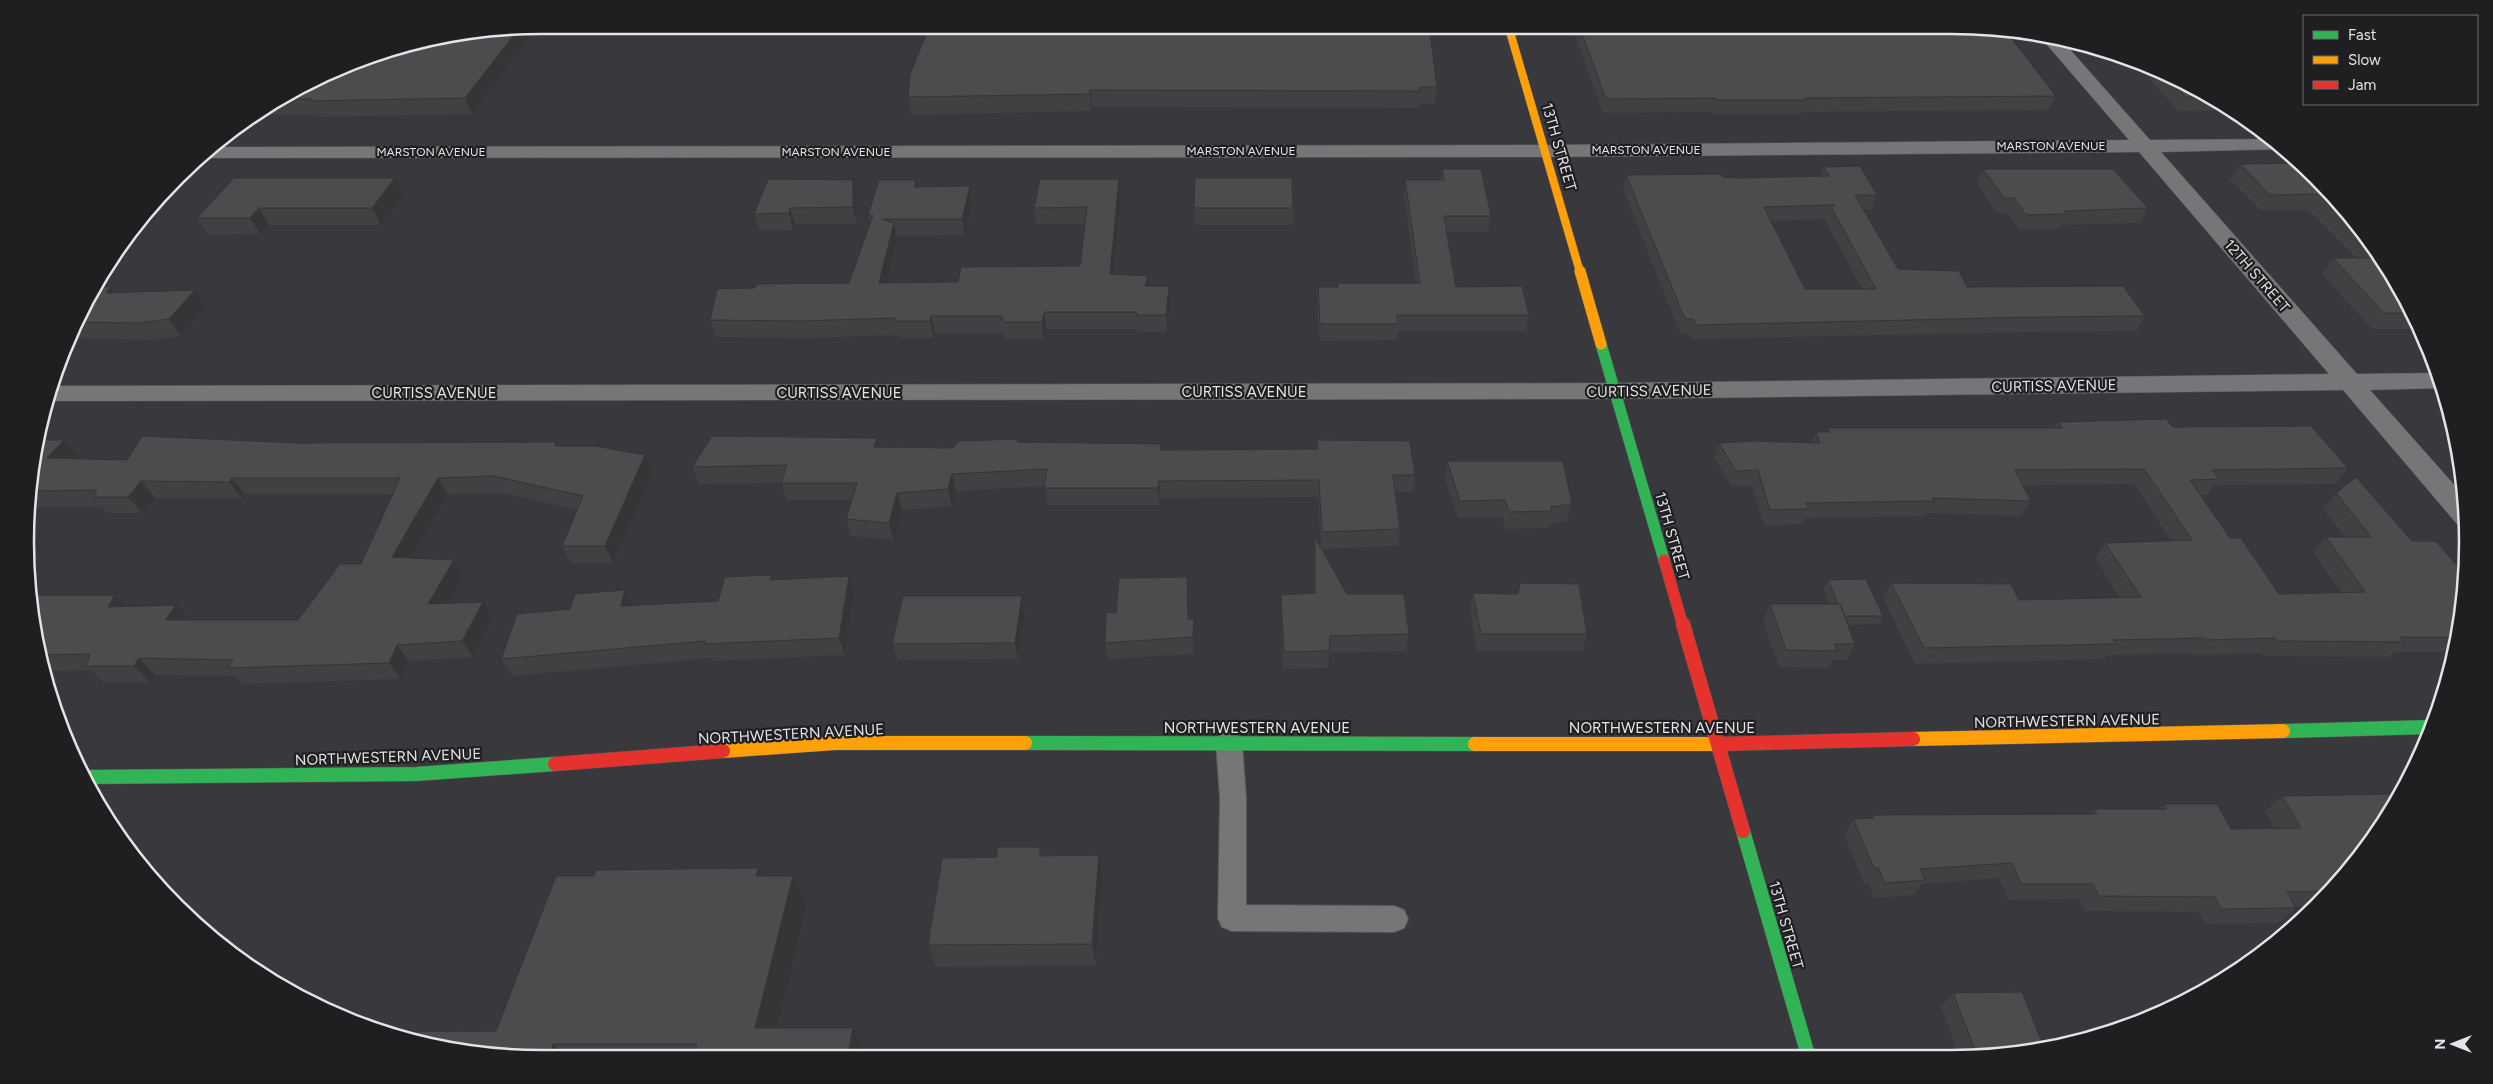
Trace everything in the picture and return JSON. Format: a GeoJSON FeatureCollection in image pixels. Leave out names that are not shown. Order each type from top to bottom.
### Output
{"type":"FeatureCollection","features":[{"type":"Feature","properties":{"kind":"street","name":"13TH STREET"},"geometry":{"type":"LineString","coordinates":[[1511,34],[1807,1050]]}},
{"type":"Feature","properties":{"kind":"street","name":"12TH STREET"},"geometry":{"type":"LineString","coordinates":[[2058,46],[2458,507]]}},
{"type":"Feature","properties":{"kind":"street","name":"MARSTON AVENUE"},"geometry":{"type":"LineString","coordinates":[[216,153],[1545,151],[2268,145]]}},
{"type":"Feature","properties":{"kind":"street","name":"CURTISS AVENUE"},"geometry":{"type":"LineString","coordinates":[[56,394],[1615,391],[2433,381]]}},
{"type":"Feature","properties":{"kind":"street","name":"NORTHWESTERN AVENUE"},"geometry":{"type":"LineString","coordinates":[[91,777],[416,774],[835,743],[1717,744],[2424,727]]}},
{"type":"Feature","properties":{"kind":"lane"},"geometry":{"type":"LineString","coordinates":[[1229,743],[1233,798],[1232,918],[1394,919]]}},
{"type":"Feature","properties":{"kind":"building"},"geometry":{"type":"Polygon","coordinates":[[[926,34],[1430,34],[1437,87],[1420,87],[1420,91],[1090,90],[1090,94],[908,97],[910,74],[926,34]]]}},
{"type":"Feature","properties":{"kind":"building"},"geometry":{"type":"Polygon","coordinates":[[[1582,34],[1951,34],[2011,37],[2056,96],[1805,98],[1806,100],[1717,100],[1716,98],[1606,99],[1582,34]]]}},
{"type":"Feature","properties":{"kind":"building"},"geometry":{"type":"Polygon","coordinates":[[[514,35],[465,98],[311,101],[312,99],[293,99],[348,72],[410,51],[476,38],[514,35]]]}},
{"type":"Feature","properties":{"kind":"building"},"geometry":{"type":"Polygon","coordinates":[[[2176,86],[2195,97],[2186,97],[2176,86]]]}},
{"type":"Feature","properties":{"kind":"building"},"geometry":{"type":"Polygon","coordinates":[[[2289,163],[2338,214],[2318,194],[2270,195],[2240,164],[2289,163]]]}},
{"type":"Feature","properties":{"kind":"building"},"geometry":{"type":"Polygon","coordinates":[[[1860,166],[1877,195],[1855,195],[1898,269],[1959,271],[1967,287],[2123,286],[2145,316],[1696,325],[1693,319],[1685,319],[1626,175],[1721,174],[1723,177],[1737,178],[1829,176],[1824,167],[1860,166]],[[1835,205],[1764,207],[1805,289],[1876,289],[1831,207],[1835,205]]]}},
{"type":"Feature","properties":{"kind":"building"},"geometry":{"type":"Polygon","coordinates":[[[1442,169],[1481,169],[1491,216],[1444,216],[1456,287],[1522,286],[1529,315],[1397,315],[1398,324],[1320,324],[1318,287],[1338,287],[1338,283],[1420,283],[1405,180],[1444,180],[1442,169]]]}},
{"type":"Feature","properties":{"kind":"building"},"geometry":{"type":"Polygon","coordinates":[[[1983,169],[2113,169],[2148,208],[2064,211],[2067,214],[2026,215],[2014,198],[2004,198],[1983,169]]]}},
{"type":"Feature","properties":{"kind":"building"},"geometry":{"type":"Polygon","coordinates":[[[234,178],[395,178],[372,208],[259,208],[250,218],[197,218],[234,178]]]}},
{"type":"Feature","properties":{"kind":"building"},"geometry":{"type":"Polygon","coordinates":[[[1195,178],[1292,178],[1293,208],[1194,208],[1195,178]]]}},
{"type":"Feature","properties":{"kind":"building"},"geometry":{"type":"Polygon","coordinates":[[[768,179],[853,180],[853,207],[790,208],[789,213],[754,214],[768,179]]]}},
{"type":"Feature","properties":{"kind":"building"},"geometry":{"type":"Polygon","coordinates":[[[1040,179],[1119,179],[1110,274],[1148,276],[1145,286],[1169,286],[1166,315],[1137,315],[1136,312],[1044,312],[1042,322],[1003,322],[1002,316],[931,316],[930,321],[896,321],[896,318],[801,321],[710,320],[717,289],[755,288],[757,284],[849,283],[873,215],[868,215],[879,180],[916,180],[914,187],[970,186],[962,219],[882,219],[894,223],[879,283],[958,282],[961,267],[1080,266],[1087,207],[1034,208],[1040,179]]]}},
{"type":"Feature","properties":{"kind":"building"},"geometry":{"type":"Polygon","coordinates":[[[2333,258],[2373,258],[2405,313],[2384,313],[2333,258]]]}},
{"type":"Feature","properties":{"kind":"building"},"geometry":{"type":"Polygon","coordinates":[[[103,287],[111,287],[106,293],[195,290],[169,319],[140,323],[84,322],[103,287]]]}},
{"type":"Feature","properties":{"kind":"building"},"geometry":{"type":"Polygon","coordinates":[[[2166,419],[2173,427],[2311,426],[2348,468],[2212,470],[2219,479],[2190,480],[2230,538],[2241,538],[2279,594],[2365,592],[2326,537],[2371,537],[2336,493],[2356,477],[2412,541],[2436,541],[2458,567],[2455,608],[2450,637],[2400,637],[2404,642],[2277,641],[2275,638],[2207,640],[2205,638],[2113,640],[2116,644],[1924,648],[1891,583],[2011,584],[2019,600],[2141,597],[2105,543],[2192,540],[2144,469],[2015,470],[2031,501],[1932,498],[1934,501],[1806,503],[1809,509],[1770,510],[1758,470],[1736,471],[1719,443],[1756,441],[1820,443],[1816,432],[1830,432],[1828,428],[2062,428],[2058,422],[2166,419]]]}},
{"type":"Feature","properties":{"kind":"building"},"geometry":{"type":"Polygon","coordinates":[[[142,436],[298,443],[556,442],[555,446],[595,446],[645,455],[605,546],[562,546],[583,496],[493,476],[438,478],[392,557],[454,560],[428,604],[483,602],[462,641],[397,645],[389,663],[227,668],[233,660],[139,658],[134,666],[86,666],[90,654],[47,655],[37,595],[115,595],[108,607],[176,605],[166,620],[298,620],[340,564],[361,564],[400,478],[232,478],[229,482],[141,481],[128,497],[93,497],[97,490],[37,491],[45,440],[64,440],[47,458],[127,460],[142,436]]]}},
{"type":"Feature","properties":{"kind":"building"},"geometry":{"type":"Polygon","coordinates":[[[712,436],[877,438],[874,447],[953,448],[959,441],[1018,439],[1017,442],[1161,444],[1160,450],[1318,449],[1317,440],[1410,441],[1415,475],[1393,475],[1400,529],[1322,532],[1319,480],[1159,481],[1158,488],[1044,488],[1047,469],[952,474],[948,489],[897,493],[889,523],[846,519],[857,483],[781,483],[787,465],[692,467],[712,436]]]}},
{"type":"Feature","properties":{"kind":"building"},"geometry":{"type":"Polygon","coordinates":[[[1447,461],[1563,461],[1572,504],[1551,507],[1552,511],[1509,512],[1505,500],[1460,501],[1447,461]]]}},
{"type":"Feature","properties":{"kind":"building"},"geometry":{"type":"Polygon","coordinates":[[[1315,537],[1347,594],[1404,594],[1409,634],[1330,636],[1329,651],[1284,652],[1281,595],[1315,593],[1315,537]]]}},
{"type":"Feature","properties":{"kind":"building"},"geometry":{"type":"Polygon","coordinates":[[[771,575],[770,580],[849,576],[839,638],[705,644],[706,641],[501,659],[517,614],[570,609],[575,594],[625,590],[621,606],[718,601],[725,577],[771,575]]]}},
{"type":"Feature","properties":{"kind":"building"},"geometry":{"type":"Polygon","coordinates":[[[1187,577],[1188,619],[1194,619],[1193,637],[1105,643],[1106,612],[1116,613],[1119,578],[1187,577]]]}},
{"type":"Feature","properties":{"kind":"building"},"geometry":{"type":"Polygon","coordinates":[[[1866,579],[1883,616],[1845,616],[1828,580],[1866,579]]]}},
{"type":"Feature","properties":{"kind":"building"},"geometry":{"type":"Polygon","coordinates":[[[1520,583],[1579,584],[1587,634],[1481,634],[1473,593],[1518,594],[1520,583]]]}},
{"type":"Feature","properties":{"kind":"building"},"geometry":{"type":"Polygon","coordinates":[[[903,596],[1022,596],[1015,643],[892,644],[903,596]]]}},
{"type":"Feature","properties":{"kind":"building"},"geometry":{"type":"Polygon","coordinates":[[[1770,604],[1840,604],[1855,644],[1834,644],[1837,651],[1786,650],[1770,604]]]}},
{"type":"Feature","properties":{"kind":"building"},"geometry":{"type":"Polygon","coordinates":[[[2392,794],[2374,824],[2354,851],[2319,891],[2287,892],[2296,908],[2221,909],[2215,897],[2099,896],[2093,884],[2021,884],[2012,863],[1920,869],[1925,880],[1885,883],[1878,868],[1874,868],[1853,819],[1874,818],[1873,815],[2097,814],[2094,809],[2166,809],[2164,804],[2217,804],[2231,829],[2301,828],[2282,796],[2392,794]]]}},
{"type":"Feature","properties":{"kind":"building"},"geometry":{"type":"Polygon","coordinates":[[[997,847],[1040,847],[1040,856],[1099,855],[1092,944],[928,945],[942,858],[997,857],[997,847]]]}},
{"type":"Feature","properties":{"kind":"building"},"geometry":{"type":"Polygon","coordinates":[[[758,868],[756,876],[793,876],[755,1028],[853,1028],[849,1050],[695,1050],[697,1044],[553,1044],[551,1050],[509,1049],[476,1046],[406,1032],[496,1031],[556,876],[594,876],[596,870],[758,868]]]}},
{"type":"Feature","properties":{"kind":"building"},"geometry":{"type":"Polygon","coordinates":[[[2022,992],[2041,1042],[2017,1046],[1975,1049],[1953,993],[2022,992]]]}},
{"type":"Feature","properties":{"kind":"traffic: fast"},"geometry":{"type":"LineString","coordinates":[[1601,344],[1664,560]]}},
{"type":"Feature","properties":{"kind":"traffic: fast"},"geometry":{"type":"LineString","coordinates":[[2283,731],[2424,727]]}},
{"type":"Feature","properties":{"kind":"traffic: fast"},"geometry":{"type":"LineString","coordinates":[[1025,743],[1475,744]]}},
{"type":"Feature","properties":{"kind":"traffic: fast"},"geometry":{"type":"LineString","coordinates":[[91,777],[416,774],[555,764]]}},
{"type":"Feature","properties":{"kind":"traffic: fast"},"geometry":{"type":"LineString","coordinates":[[1743,831],[1807,1050]]}},
{"type":"Feature","properties":{"kind":"traffic: slow"},"geometry":{"type":"LineString","coordinates":[[1511,34],[1601,344]]}},
{"type":"Feature","properties":{"kind":"traffic: slow"},"geometry":{"type":"LineString","coordinates":[[1913,739],[2283,731]]}},
{"type":"Feature","properties":{"kind":"traffic: slow"},"geometry":{"type":"LineString","coordinates":[[723,751],[835,743],[1025,743]]}},
{"type":"Feature","properties":{"kind":"traffic: slow"},"geometry":{"type":"LineString","coordinates":[[1475,744],[1718,744]]}},
{"type":"Feature","properties":{"kind":"traffic: jam"},"geometry":{"type":"LineString","coordinates":[[1664,560],[1743,831]]}},
{"type":"Feature","properties":{"kind":"traffic: jam"},"geometry":{"type":"LineString","coordinates":[[1718,744],[1913,739]]}},
{"type":"Feature","properties":{"kind":"traffic: jam"},"geometry":{"type":"LineString","coordinates":[[555,764],[723,751]]}}]}
